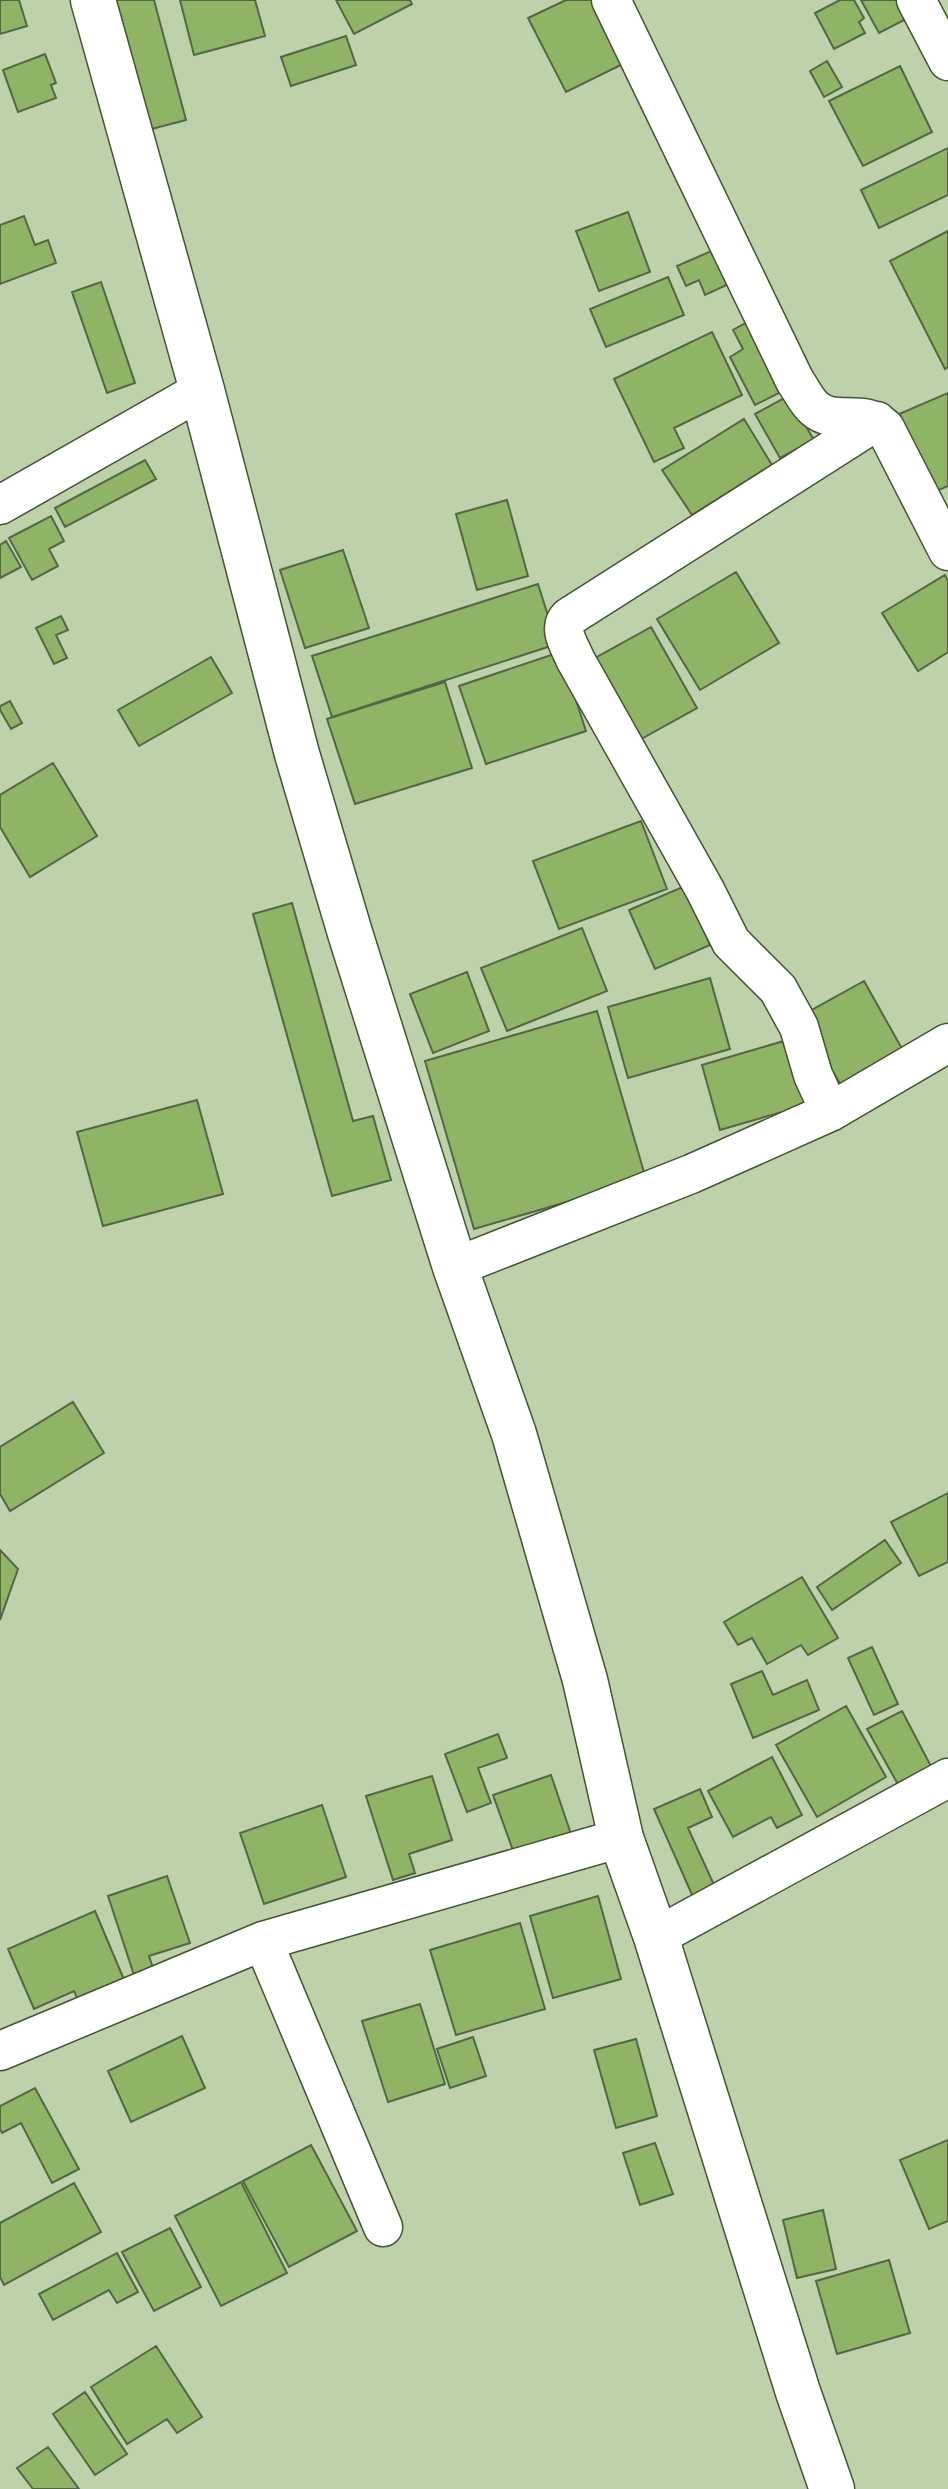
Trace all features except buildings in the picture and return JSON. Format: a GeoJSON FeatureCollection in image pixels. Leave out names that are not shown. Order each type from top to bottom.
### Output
{"type":"FeatureCollection","features":[{"type":"Feature","properties":{"kind":"street"},"geometry":{"type":"LineString","coordinates":[[93,0],[202,390],[297,754],[350,933],[455,1267],[514,1434],[585,1680],[621,1838],[656,1937],[798,2392],[832,2489]]}},
{"type":"Feature","properties":{"kind":"street"},"geometry":{"type":"LineString","coordinates":[[611,0],[795,381],[813,407],[829,417],[865,417],[885,428],[948,551]]}},
{"type":"Feature","properties":{"kind":"street"},"geometry":{"type":"LineString","coordinates":[[916,0],[948,61]]}},
{"type":"Feature","properties":{"kind":"street"},"geometry":{"type":"LineString","coordinates":[[0,505],[202,390]]}},
{"type":"Feature","properties":{"kind":"street"},"geometry":{"type":"LineString","coordinates":[[830,1112],[813,1075],[799,1027],[778,989],[731,942],[575,659],[563,629],[569,617],[877,421]]}},
{"type":"Feature","properties":{"kind":"street"},"geometry":{"type":"LineString","coordinates":[[455,1267],[691,1174],[830,1112],[948,1043]]}},
{"type":"Feature","properties":{"kind":"street"},"geometry":{"type":"LineString","coordinates":[[656,1937],[948,1778]]}},
{"type":"Feature","properties":{"kind":"street"},"geometry":{"type":"LineString","coordinates":[[0,2051],[263,1941],[621,1838]]}},
{"type":"Feature","properties":{"kind":"street"},"geometry":{"type":"LineString","coordinates":[[263,1941],[383,2227]]}}]}
